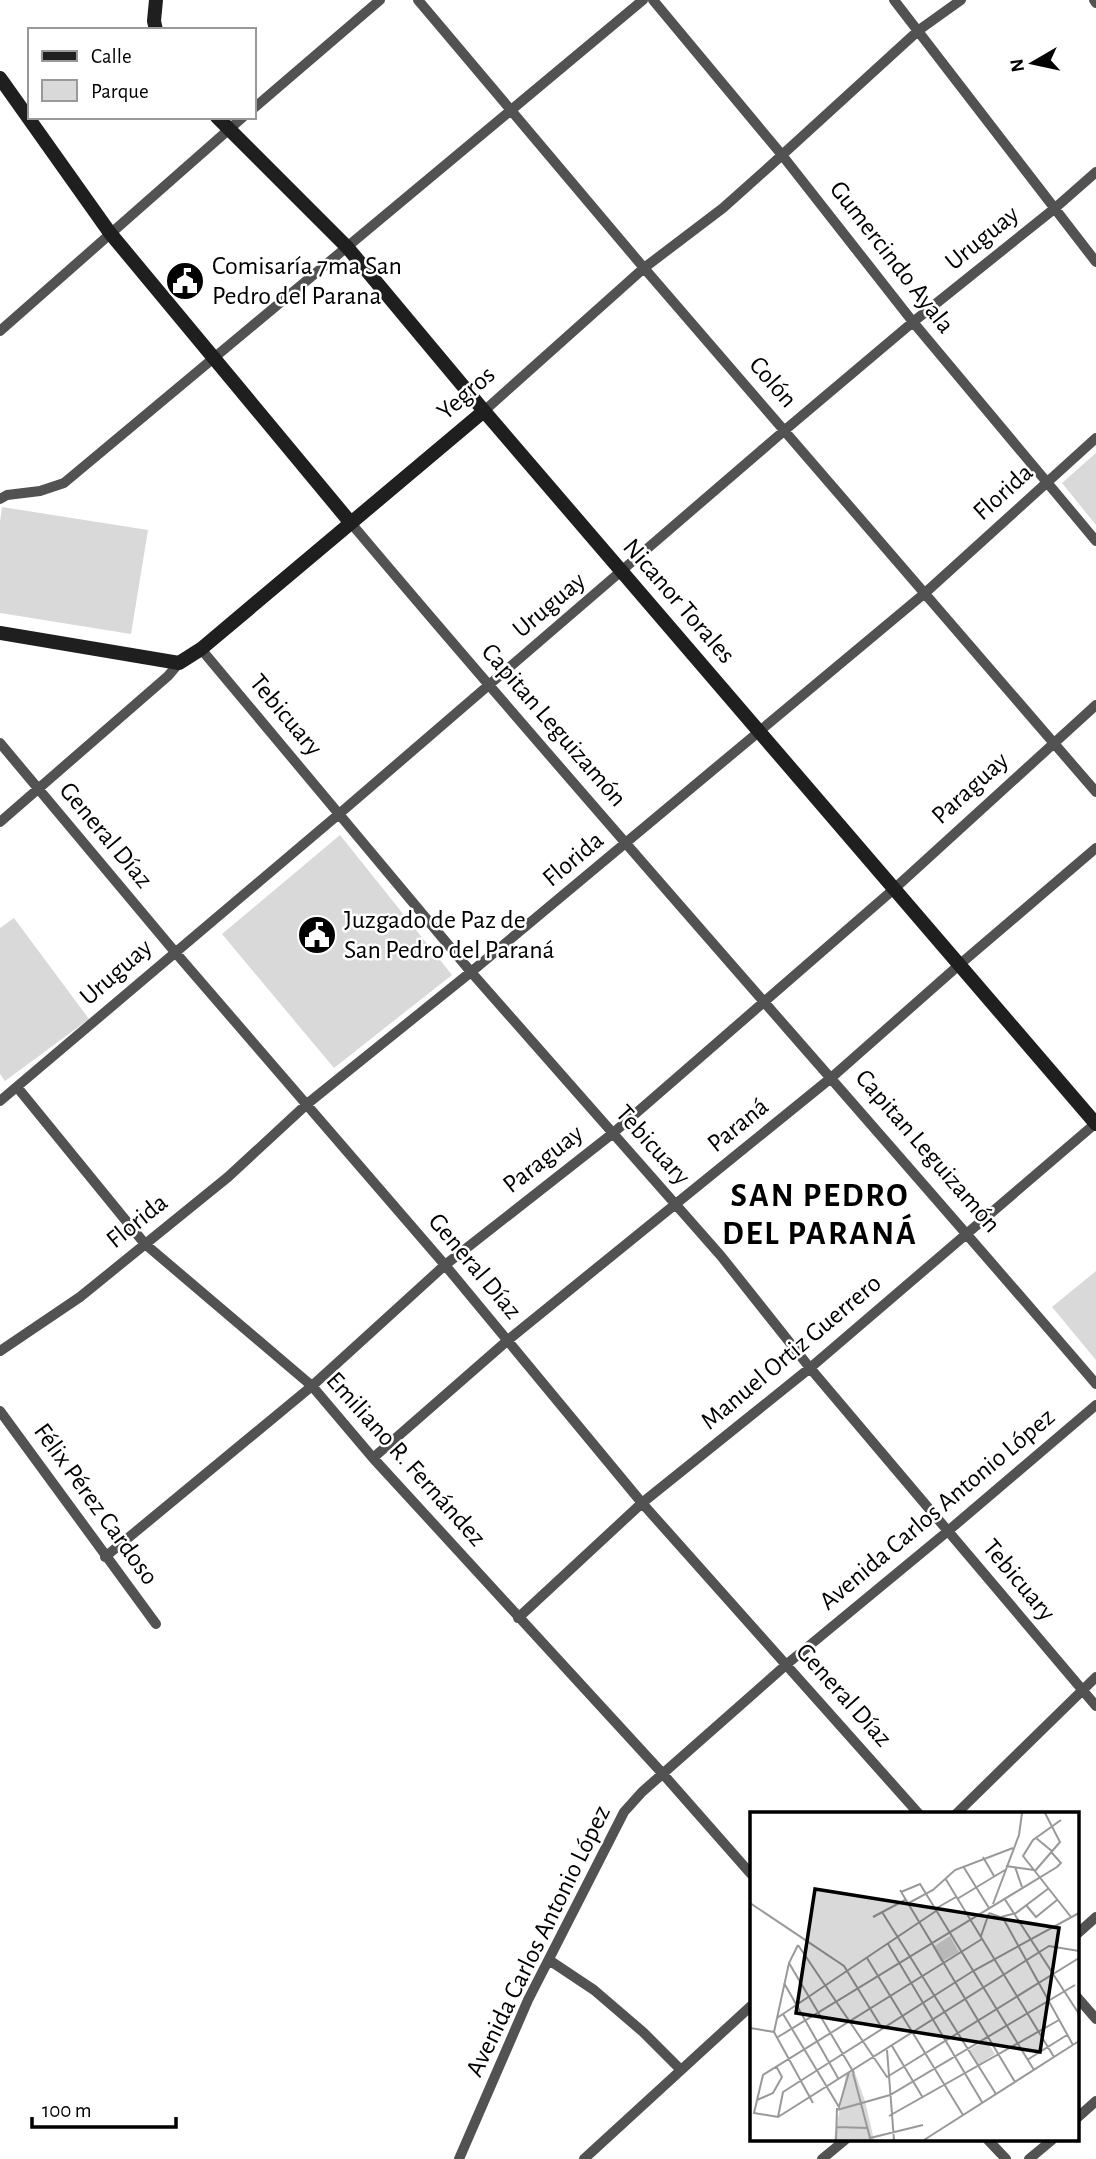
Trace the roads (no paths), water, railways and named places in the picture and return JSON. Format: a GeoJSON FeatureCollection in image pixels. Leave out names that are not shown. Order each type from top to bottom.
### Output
{"type":"FeatureCollection","features":[{"type":"Feature","properties":{"kind":"street"},"geometry":{"type":"LineString","coordinates":[[156,0],[156,28]]}},
{"type":"Feature","properties":{"kind":"street"},"geometry":{"type":"LineString","coordinates":[[256,106],[380,0]]}},
{"type":"Feature","properties":{"kind":"street","name":"Colón"},"geometry":{"type":"LineString","coordinates":[[418,0],[644,268],[1096,792]]}},
{"type":"Feature","properties":{"kind":"street"},"geometry":{"type":"LineString","coordinates":[[0,499],[7,495],[40,491],[64,483],[643,0]]}},
{"type":"Feature","properties":{"kind":"street","name":"Gumercindo Ayala"},"geometry":{"type":"LineString","coordinates":[[653,0],[782,155],[913,322],[1096,541]]}},
{"type":"Feature","properties":{"kind":"street"},"geometry":{"type":"LineString","coordinates":[[894,0],[1096,262]]}},
{"type":"Feature","properties":{"kind":"street","name":"Yegros"},"geometry":{"type":"LineString","coordinates":[[0,822],[168,676],[178,663],[201,649],[484,411],[644,268],[723,208],[919,30],[961,0]]}},
{"type":"Feature","properties":{"kind":"street","name":"Capitan Leguizamón"},"geometry":{"type":"LineString","coordinates":[[0,78],[28,117]]}},
{"type":"Feature","properties":{"kind":"street","name":"Capitan Leguizamón"},"geometry":{"type":"LineString","coordinates":[[29,119],[110,233],[488,686],[1096,1384]]}},
{"type":"Feature","properties":{"kind":"street","name":"Nicanor Torales"},"geometry":{"type":"LineString","coordinates":[[219,119],[347,247],[484,411],[1096,1124]]}},
{"type":"Feature","properties":{"kind":"street"},"geometry":{"type":"LineString","coordinates":[[0,331],[241,119]]}},
{"type":"Feature","properties":{"kind":"street","name":"Uruguay"},"geometry":{"type":"LineString","coordinates":[[1,1098],[339,814],[785,430],[1096,172]]}},
{"type":"Feature","properties":{"kind":"street","name":"Florida"},"geometry":{"type":"LineString","coordinates":[[0,1350],[80,1297],[228,1177],[307,1104],[625,845],[925,593],[1096,438]]}},
{"type":"Feature","properties":{"kind":"street"},"geometry":{"type":"LineString","coordinates":[[0,633],[178,663]]}},
{"type":"Feature","properties":{"kind":"street","name":"Tebicuary"},"geometry":{"type":"LineString","coordinates":[[201,649],[471,972],[677,1205],[810,1368],[1096,1706]]}},
{"type":"Feature","properties":{"kind":"street","name":"Paraguay"},"geometry":{"type":"LineString","coordinates":[[105,1557],[312,1386],[445,1265],[612,1134],[763,1000],[894,889],[1096,705]]}},
{"type":"Feature","properties":{"kind":"street","name":"General Díaz"},"geometry":{"type":"LineString","coordinates":[[0,743],[175,952],[445,1265],[642,1503],[917,1812]]}},
{"type":"Feature","properties":{"kind":"street","name":"Paraná"},"geometry":{"type":"LineString","coordinates":[[373,1458],[508,1340],[831,1078],[1096,849]]}},
{"type":"Feature","properties":{"kind":"street","name":"Emiliano R. Fernández"},"geometry":{"type":"LineString","coordinates":[[17,1087],[145,1244],[312,1386],[373,1458],[663,1774],[750,1873]]}},
{"type":"Feature","properties":{"kind":"street","name":"Manuel Ortiz Guerrero"},"geometry":{"type":"LineString","coordinates":[[518,1618],[642,1503],[810,1368],[1096,1124]]}},
{"type":"Feature","properties":{"kind":"street","name":"Avenida Carlos Antonio López"},"geometry":{"type":"LineString","coordinates":[[459,2159],[528,2000],[624,1812],[786,1664],[1096,1405]]}},
{"type":"Feature","properties":{"kind":"street","name":"Félix Pérez Cardoso"},"geometry":{"type":"LineString","coordinates":[[0,1411],[156,1624]]}},
{"type":"Feature","properties":{"kind":"street"},"geometry":{"type":"LineString","coordinates":[[958,1812],[1096,1677]]}},
{"type":"Feature","properties":{"kind":"street"},"geometry":{"type":"LineString","coordinates":[[1078,1933],[1096,1917]]}},
{"type":"Feature","properties":{"kind":"street"},"geometry":{"type":"LineString","coordinates":[[549,1960],[594,1990],[643,2032],[681,2070]]}},
{"type":"Feature","properties":{"kind":"street"},"geometry":{"type":"LineString","coordinates":[[1078,1998],[1096,2019]]}},
{"type":"Feature","properties":{"kind":"street"},"geometry":{"type":"LineString","coordinates":[[584,2159],[750,2007]]}},
{"type":"Feature","properties":{"kind":"street"},"geometry":{"type":"LineString","coordinates":[[1078,2117],[1096,2101]]}},
{"type":"Feature","properties":{"kind":"street"},"geometry":{"type":"LineString","coordinates":[[822,2159],[843,2142]]}},
{"type":"Feature","properties":{"kind":"street"},"geometry":{"type":"LineString","coordinates":[[990,2142],[1006,2159]]}},
{"type":"Feature","properties":{"kind":"street"},"geometry":{"type":"LineString","coordinates":[[1030,2159],[1050,2142]]}},
{"type":"Feature","properties":{"kind":"place","name":"Comisaría 7ma San Pedro del Parana"},"geometry":{"type":"Point","coordinates":[185,281]}},
{"type":"Feature","properties":{"kind":"place","name":"Juzgado de Paz de San Pedro del Paraná"},"geometry":{"type":"Point","coordinates":[317,935]}},
{"type":"Feature","properties":{"kind":"district","name":"SAN PEDRO DEL PARANÁ"},"geometry":{"type":"Point","coordinates":[820,1215]}}]}
